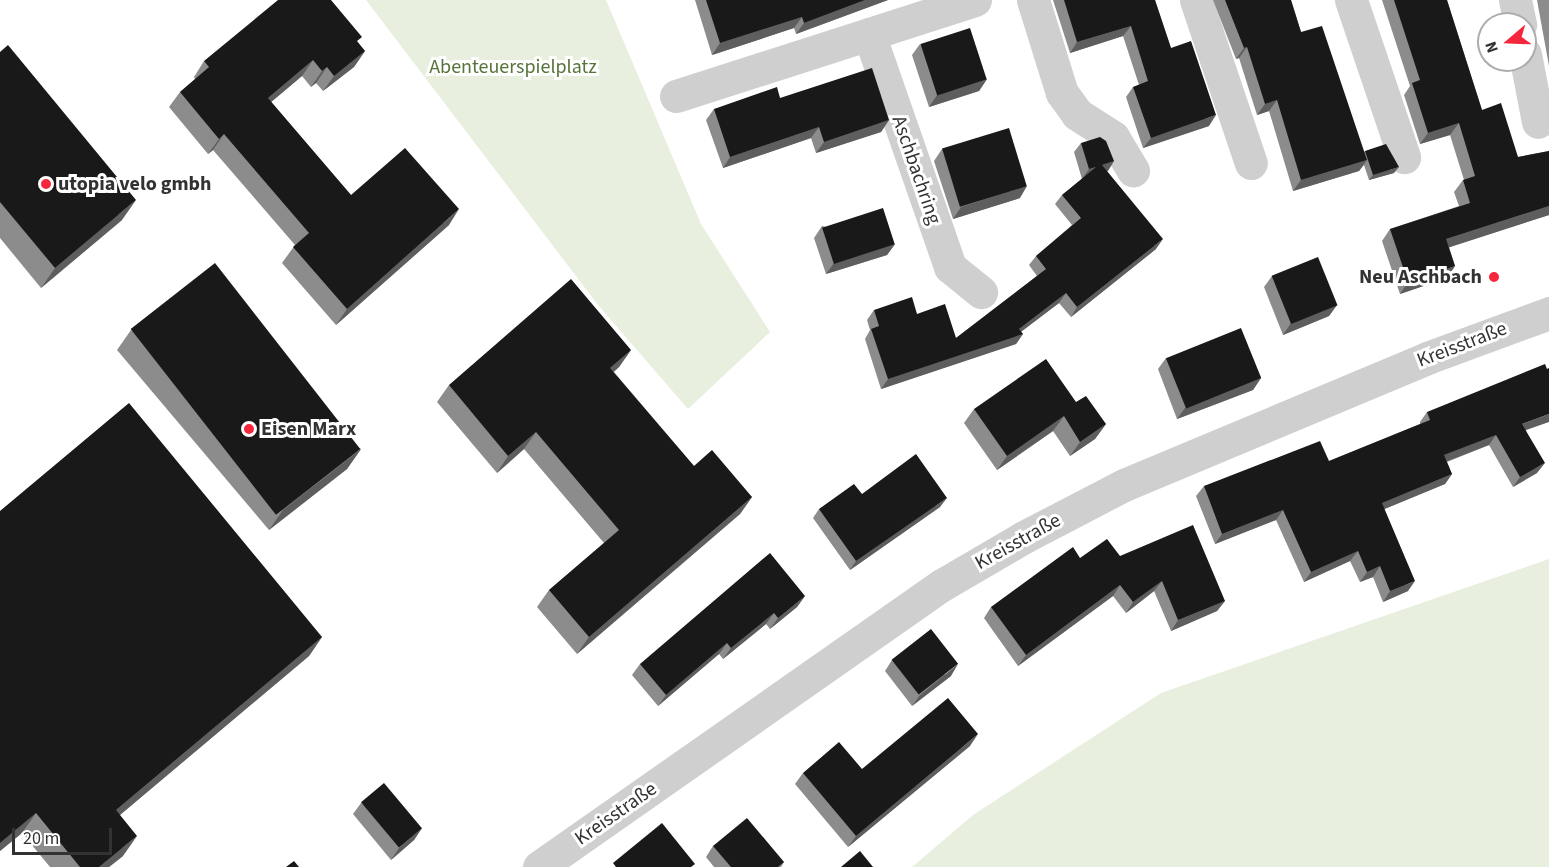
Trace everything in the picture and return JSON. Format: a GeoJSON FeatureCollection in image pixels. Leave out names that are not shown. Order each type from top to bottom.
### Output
{"type":"FeatureCollection","features":[{"type":"Feature","properties":{"kind":"street"},"geometry":{"type":"LineString","coordinates":[[676,96],[975,0]]}},
{"type":"Feature","properties":{"kind":"street"},"geometry":{"type":"LineString","coordinates":[[1033,0],[1062,93],[1077,114],[1099,124],[1113,137],[1133,170]]}},
{"type":"Feature","properties":{"kind":"street"},"geometry":{"type":"LineString","coordinates":[[1196,0],[1251,163]]}},
{"type":"Feature","properties":{"kind":"street"},"geometry":{"type":"LineString","coordinates":[[1351,0],[1404,157]]}},
{"type":"Feature","properties":{"kind":"street","name":"Aschbachring"},"geometry":{"type":"LineString","coordinates":[[869,34],[950,267],[981,292]]}},
{"type":"Feature","properties":{"kind":"street"},"geometry":{"type":"LineString","coordinates":[[1528,72],[1538,122]]}},
{"type":"Feature","properties":{"kind":"street","name":"Kreisstraße"},"geometry":{"type":"LineString","coordinates":[[539,867],[942,585],[1024,537],[1124,485],[1427,358],[1549,313]]}},
{"type":"Feature","properties":{"kind":"green space","name":"Abenteuerspielplatz"},"geometry":{"type":"Polygon","coordinates":[[[366,0],[606,0],[701,224],[770,332],[688,409],[598,305],[366,0]]]}},
{"type":"Feature","properties":{"kind":"green space"},"geometry":{"type":"Polygon","coordinates":[[[1549,559],[1549,867],[912,867],[973,815],[1161,693],[1549,559]]]}},
{"type":"Feature","properties":{"kind":"building"},"geometry":{"type":"Polygon","coordinates":[[[278,0],[331,0],[362,37],[357,41],[365,51],[334,76],[327,67],[322,71],[313,60],[268,98],[351,195],[405,148],[459,209],[347,309],[293,247],[309,233],[224,134],[219,139],[180,92],[209,67],[204,61],[278,0]]]}},
{"type":"Feature","properties":{"kind":"building"},"geometry":{"type":"Polygon","coordinates":[[[706,0],[865,0],[804,23],[802,17],[720,43],[706,0]]]}},
{"type":"Feature","properties":{"kind":"building"},"geometry":{"type":"Polygon","coordinates":[[[1064,0],[1155,0],[1171,48],[1191,41],[1216,115],[1151,138],[1133,87],[1148,81],[1131,26],[1077,42],[1064,0]]]}},
{"type":"Feature","properties":{"kind":"building"},"geometry":{"type":"Polygon","coordinates":[[[1225,0],[1291,0],[1301,32],[1322,26],[1367,160],[1301,180],[1277,100],[1265,104],[1247,47],[1244,48],[1225,0]]]}},
{"type":"Feature","properties":{"kind":"building"},"geometry":{"type":"Polygon","coordinates":[[[1394,0],[1447,0],[1482,110],[1501,103],[1518,157],[1549,151],[1549,206],[1446,239],[1455,266],[1408,282],[1390,229],[1470,203],[1463,180],[1475,176],[1459,123],[1428,133],[1412,83],[1420,80],[1394,0]]]}},
{"type":"Feature","properties":{"kind":"building"},"geometry":{"type":"Polygon","coordinates":[[[970,28],[987,79],[937,95],[921,44],[970,28]]]}},
{"type":"Feature","properties":{"kind":"building","name":"utopia velo gmbh"},"geometry":{"type":"Polygon","coordinates":[[[8,45],[136,200],[55,268],[0,202],[0,52],[8,45]]]}},
{"type":"Feature","properties":{"kind":"building"},"geometry":{"type":"Polygon","coordinates":[[[872,68],[889,120],[824,142],[819,127],[730,157],[714,109],[777,87],[780,98],[872,68]]]}},
{"type":"Feature","properties":{"kind":"building"},"geometry":{"type":"Polygon","coordinates":[[[1009,128],[1027,186],[960,207],[942,148],[1009,128]]]}},
{"type":"Feature","properties":{"kind":"building"},"geometry":{"type":"Polygon","coordinates":[[[1100,137],[1106,141],[1114,161],[1102,165],[1163,239],[1077,307],[1066,293],[1019,329],[1023,334],[888,379],[871,329],[879,326],[874,310],[912,297],[917,314],[945,304],[956,338],[1046,269],[1036,256],[1081,218],[1062,195],[1096,167],[1089,169],[1081,143],[1100,137]]]}},
{"type":"Feature","properties":{"kind":"building"},"geometry":{"type":"Polygon","coordinates":[[[1386,144],[1399,167],[1373,175],[1365,151],[1386,144]]]}},
{"type":"Feature","properties":{"kind":"building"},"geometry":{"type":"Polygon","coordinates":[[[883,208],[895,244],[834,264],[822,228],[883,208]]]}},
{"type":"Feature","properties":{"kind":"building"},"geometry":{"type":"Polygon","coordinates":[[[1318,257],[1337,305],[1291,324],[1272,276],[1318,257]]]}},
{"type":"Feature","properties":{"kind":"building"},"geometry":{"type":"Polygon","coordinates":[[[215,263],[360,449],[276,515],[131,329],[215,263]]]}},
{"type":"Feature","properties":{"kind":"building"},"geometry":{"type":"Polygon","coordinates":[[[571,279],[631,350],[610,368],[694,466],[712,450],[752,497],[589,637],[549,590],[619,530],[536,432],[508,456],[449,385],[571,279]]]}},
{"type":"Feature","properties":{"kind":"building"},"geometry":{"type":"Polygon","coordinates":[[[1241,328],[1261,378],[1186,408],[1166,358],[1241,328]]]}},
{"type":"Feature","properties":{"kind":"building"},"geometry":{"type":"Polygon","coordinates":[[[1046,359],[1076,402],[1086,396],[1106,424],[1080,442],[1064,416],[1007,456],[974,409],[1046,359]]]}},
{"type":"Feature","properties":{"kind":"building"},"geometry":{"type":"Polygon","coordinates":[[[1545,364],[1547,369],[1549,368],[1549,414],[1522,424],[1545,463],[1520,477],[1496,435],[1444,455],[1452,474],[1382,503],[1415,581],[1390,591],[1380,566],[1367,572],[1358,551],[1311,572],[1283,510],[1222,534],[1204,486],[1320,441],[1329,461],[1430,420],[1427,412],[1545,364]]]}},
{"type":"Feature","properties":{"kind":"building"},"geometry":{"type":"Polygon","coordinates":[[[129,403],[322,637],[116,810],[137,836],[99,867],[80,867],[36,813],[0,843],[0,511],[129,403]]]}},
{"type":"Feature","properties":{"kind":"building"},"geometry":{"type":"Polygon","coordinates":[[[916,454],[947,498],[856,561],[819,509],[854,484],[862,494],[916,454]]]}},
{"type":"Feature","properties":{"kind":"building"},"geometry":{"type":"Polygon","coordinates":[[[1193,525],[1225,601],[1178,620],[1162,581],[1133,602],[1120,585],[1026,655],[991,607],[1073,547],[1080,558],[1107,539],[1120,556],[1193,525]]]}},
{"type":"Feature","properties":{"kind":"building"},"geometry":{"type":"Polygon","coordinates":[[[770,553],[805,596],[778,618],[774,613],[731,648],[727,643],[666,695],[640,664],[770,553]]]}},
{"type":"Feature","properties":{"kind":"building"},"geometry":{"type":"Polygon","coordinates":[[[931,629],[958,664],[919,694],[892,660],[931,629]]]}},
{"type":"Feature","properties":{"kind":"building"},"geometry":{"type":"Polygon","coordinates":[[[948,698],[978,734],[856,836],[803,773],[839,742],[862,769],[948,698]]]}},
{"type":"Feature","properties":{"kind":"building"},"geometry":{"type":"Polygon","coordinates":[[[384,783],[422,828],[399,847],[361,802],[384,783]]]}},
{"type":"Feature","properties":{"kind":"building"},"geometry":{"type":"Polygon","coordinates":[[[747,818],[784,862],[778,867],[731,867],[713,846],[747,818]]]}},
{"type":"Feature","properties":{"kind":"building"},"geometry":{"type":"Polygon","coordinates":[[[662,823],[695,864],[691,867],[616,867],[613,863],[662,823]]]}},
{"type":"Feature","properties":{"kind":"building"},"geometry":{"type":"Polygon","coordinates":[[[860,851],[873,867],[841,867],[860,851]]]}},
{"type":"Feature","properties":{"kind":"building"},"geometry":{"type":"Polygon","coordinates":[[[294,861],[299,867],[286,867],[294,861]]]}},
{"type":"Feature","properties":{"kind":"place","name":"utopia velo gmbh"},"geometry":{"type":"Point","coordinates":[46,184]}},
{"type":"Feature","properties":{"kind":"place","name":"Neu Aschbach"},"geometry":{"type":"Point","coordinates":[1494,277]}},
{"type":"Feature","properties":{"kind":"place","name":"Eisen Marx"},"geometry":{"type":"Point","coordinates":[249,429]}}]}
